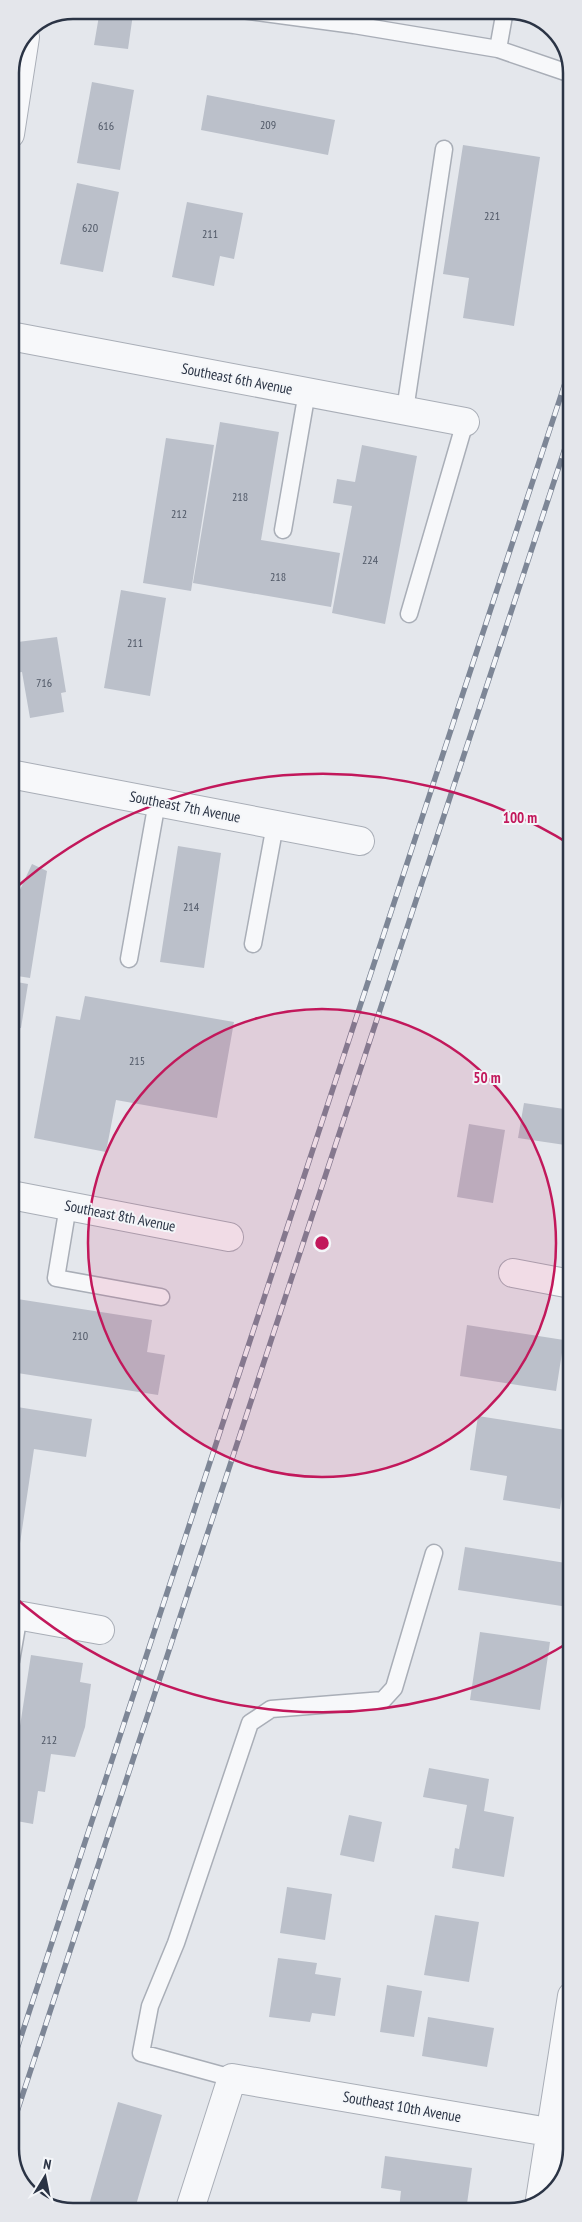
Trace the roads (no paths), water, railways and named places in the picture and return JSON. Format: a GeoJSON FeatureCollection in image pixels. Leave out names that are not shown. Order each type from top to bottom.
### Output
{"type":"FeatureCollection","features":[{"type":"Feature","properties":{"kind":"street"},"geometry":{"type":"LineString","coordinates":[[19,76],[22,55]]}},
{"type":"Feature","properties":{"kind":"street","name":"Southeast 6th Avenue"},"geometry":{"type":"LineString","coordinates":[[19,338],[465,422]]}},
{"type":"Feature","properties":{"kind":"street","name":"Southeast 7th Avenue"},"geometry":{"type":"LineString","coordinates":[[19,776],[360,841]]}},
{"type":"Feature","properties":{"kind":"street","name":"Southeast 8th Avenue"},"geometry":{"type":"LineString","coordinates":[[19,1197],[229,1237]]}},
{"type":"Feature","properties":{"kind":"street"},"geometry":{"type":"LineString","coordinates":[[512,1273],[563,1282]]}},
{"type":"Feature","properties":{"kind":"street"},"geometry":{"type":"LineString","coordinates":[[19,1615],[100,1630]]}},
{"type":"Feature","properties":{"kind":"street"},"geometry":{"type":"LineString","coordinates":[[192,2203],[232,2078]]}},
{"type":"Feature","properties":{"kind":"street","name":"Southeast 10th Avenue"},"geometry":{"type":"LineString","coordinates":[[232,2078],[561,2134]]}},
{"type":"Feature","properties":{"kind":"street"},"geometry":{"type":"LineString","coordinates":[[543,2191],[561,2134],[563,2109]]}},
{"type":"Feature","properties":{"kind":"lane"},"geometry":{"type":"LineString","coordinates":[[361,19],[498,49],[563,71]]}},
{"type":"Feature","properties":{"kind":"lane"},"geometry":{"type":"LineString","coordinates":[[498,49],[503,19]]}},
{"type":"Feature","properties":{"kind":"lane"},"geometry":{"type":"LineString","coordinates":[[405,410],[444,150]]}},
{"type":"Feature","properties":{"kind":"lane"},"geometry":{"type":"LineString","coordinates":[[283,530],[307,392]]}},
{"type":"Feature","properties":{"kind":"lane"},"geometry":{"type":"LineString","coordinates":[[409,614],[465,422]]}},
{"type":"Feature","properties":{"kind":"lane"},"geometry":{"type":"LineString","coordinates":[[129,959],[157,802]]}},
{"type":"Feature","properties":{"kind":"lane"},"geometry":{"type":"LineString","coordinates":[[253,944],[275,825]]}},
{"type":"Feature","properties":{"kind":"lane"},"geometry":{"type":"LineString","coordinates":[[68,1206],[56,1278],[161,1297]]}},
{"type":"Feature","properties":{"kind":"lane"},"geometry":{"type":"LineString","coordinates":[[232,2078],[141,2053],[150,2006],[176,1943],[250,1723],[271,1708],[383,1700],[394,1688],[434,1553]]}},
{"type":"Feature","properties":{"kind":"railway"},"geometry":{"type":"LineString","coordinates":[[19,2043],[563,389]]}},
{"type":"Feature","properties":{"kind":"railway"},"geometry":{"type":"LineString","coordinates":[[19,2106],[563,454]]}}]}
